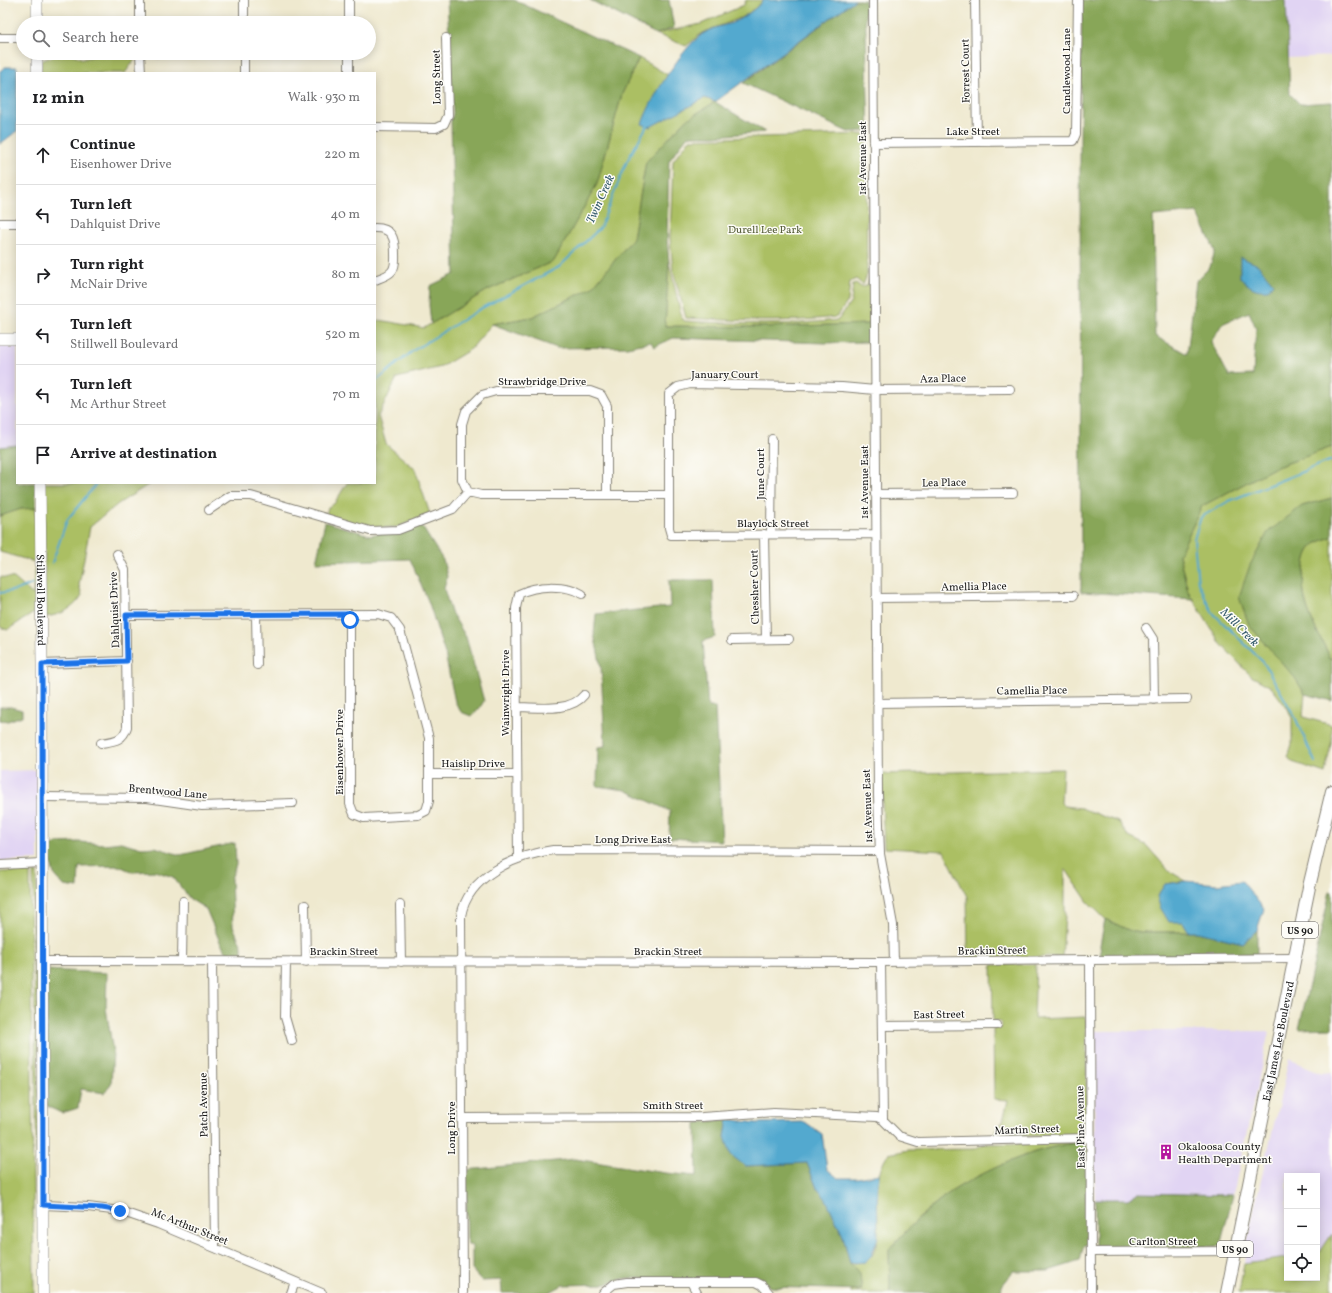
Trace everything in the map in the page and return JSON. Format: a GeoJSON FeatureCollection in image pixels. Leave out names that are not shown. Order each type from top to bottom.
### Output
{"type":"FeatureCollection","features":[{"type":"Feature","properties":{"kind":"main road","name":"East James Lee Boulevard"},"geometry":{"type":"LineString","coordinates":[[1227,1293],[1277,1053],[1294,958],[1332,791]]}},
{"type":"Feature","properties":{"kind":"street"},"geometry":{"type":"LineString","coordinates":[[36,0],[36,16]]}},
{"type":"Feature","properties":{"kind":"street"},"geometry":{"type":"LineString","coordinates":[[140,0],[140,16]]}},
{"type":"Feature","properties":{"kind":"street"},"geometry":{"type":"LineString","coordinates":[[244,0],[244,16]]}},
{"type":"Feature","properties":{"kind":"street"},"geometry":{"type":"LineString","coordinates":[[349,0],[349,16]]}},
{"type":"Feature","properties":{"kind":"street","name":"1st Avenue East"},"geometry":{"type":"LineString","coordinates":[[873,0],[875,494],[880,851],[893,925],[894,962]]}},
{"type":"Feature","properties":{"kind":"street","name":"Forrest Court"},"geometry":{"type":"LineString","coordinates":[[975,0],[977,142]]}},
{"type":"Feature","properties":{"kind":"street","name":"Candlewood Lane"},"geometry":{"type":"LineString","coordinates":[[1073,141],[1076,134],[1078,0]]}},
{"type":"Feature","properties":{"kind":"street"},"geometry":{"type":"LineString","coordinates":[[0,38],[16,38]]}},
{"type":"Feature","properties":{"kind":"street","name":"Long Street"},"geometry":{"type":"LineString","coordinates":[[376,127],[436,128],[444,124],[448,115],[446,38]]}},
{"type":"Feature","properties":{"kind":"street"},"geometry":{"type":"LineString","coordinates":[[37,60],[37,72]]}},
{"type":"Feature","properties":{"kind":"street"},"geometry":{"type":"LineString","coordinates":[[140,60],[141,72]]}},
{"type":"Feature","properties":{"kind":"street"},"geometry":{"type":"LineString","coordinates":[[244,60],[244,72]]}},
{"type":"Feature","properties":{"kind":"street"},"geometry":{"type":"LineString","coordinates":[[349,60],[349,72]]}},
{"type":"Feature","properties":{"kind":"street","name":"Lake Street"},"geometry":{"type":"LineString","coordinates":[[873,143],[1073,141]]}},
{"type":"Feature","properties":{"kind":"street"},"geometry":{"type":"LineString","coordinates":[[0,223],[16,223]]}},
{"type":"Feature","properties":{"kind":"street"},"geometry":{"type":"LineString","coordinates":[[376,228],[388,230],[394,238],[396,262],[392,271],[376,279]]}},
{"type":"Feature","properties":{"kind":"street"},"geometry":{"type":"LineString","coordinates":[[0,339],[16,339]]}},
{"type":"Feature","properties":{"kind":"street","name":"January Court"},"geometry":{"type":"LineString","coordinates":[[671,535],[669,528],[670,394],[678,387],[690,384],[842,387],[875,390]]}},
{"type":"Feature","properties":{"kind":"street","name":"Aza Place"},"geometry":{"type":"LineString","coordinates":[[875,390],[1010,388]]}},
{"type":"Feature","properties":{"kind":"street","name":"Strawbridge Drive"},"geometry":{"type":"LineString","coordinates":[[468,492],[462,479],[462,424],[466,411],[482,395],[496,391],[590,391],[601,395],[607,406],[607,495]]}},
{"type":"Feature","properties":{"kind":"street","name":"June Court"},"geometry":{"type":"LineString","coordinates":[[768,534],[772,439]]}},
{"type":"Feature","properties":{"kind":"street","name":"Stillwell Boulevard"},"geometry":{"type":"LineString","coordinates":[[40,484],[42,664],[43,1293]]}},
{"type":"Feature","properties":{"kind":"street"},"geometry":{"type":"LineString","coordinates":[[209,510],[230,496],[251,496],[370,531],[398,530],[453,509],[468,492],[481,495],[669,495]]}},
{"type":"Feature","properties":{"kind":"street","name":"Lea Place"},"geometry":{"type":"LineString","coordinates":[[875,494],[1012,493]]}},
{"type":"Feature","properties":{"kind":"street","name":"Chessher Court"},"geometry":{"type":"LineString","coordinates":[[766,639],[768,534]]}},
{"type":"Feature","properties":{"kind":"street","name":"Blaylock Street"},"geometry":{"type":"LineString","coordinates":[[671,535],[876,534]]}},
{"type":"Feature","properties":{"kind":"street","name":"Dahlquist Drive"},"geometry":{"type":"LineString","coordinates":[[101,743],[117,741],[125,735],[127,727],[125,570],[117,554]]}},
{"type":"Feature","properties":{"kind":"street","name":"Wainwright Drive"},"geometry":{"type":"LineString","coordinates":[[518,860],[516,774],[516,608],[519,594],[528,589],[565,587],[582,594]]}},
{"type":"Feature","properties":{"kind":"street","name":"Amellia Place"},"geometry":{"type":"LineString","coordinates":[[876,598],[1073,596]]}},
{"type":"Feature","properties":{"kind":"street","name":"Eisenhower Drive"},"geometry":{"type":"LineString","coordinates":[[126,615],[256,615],[350,614],[378,614],[390,618],[400,630],[429,738],[429,801],[426,811],[418,815],[364,818],[354,814],[350,804],[350,614]]}},
{"type":"Feature","properties":{"kind":"street"},"geometry":{"type":"LineString","coordinates":[[256,615],[257,665]]}},
{"type":"Feature","properties":{"kind":"street"},"geometry":{"type":"LineString","coordinates":[[1146,628],[1153,639],[1154,700]]}},
{"type":"Feature","properties":{"kind":"street","name":"Chessher Court"},"geometry":{"type":"LineString","coordinates":[[732,640],[789,639]]}},
{"type":"Feature","properties":{"kind":"street"},"geometry":{"type":"LineString","coordinates":[[42,664],[127,661]]}},
{"type":"Feature","properties":{"kind":"street"},"geometry":{"type":"LineString","coordinates":[[517,707],[567,706],[579,701],[584,695]]}},
{"type":"Feature","properties":{"kind":"street","name":"Camellia Place"},"geometry":{"type":"LineString","coordinates":[[877,703],[1187,699]]}},
{"type":"Feature","properties":{"kind":"street","name":"Haislip Drive"},"geometry":{"type":"LineString","coordinates":[[429,774],[516,774]]}},
{"type":"Feature","properties":{"kind":"street","name":"Brentwood Lane"},"geometry":{"type":"LineString","coordinates":[[42,798],[146,798],[202,806],[293,803]]}},
{"type":"Feature","properties":{"kind":"street","name":"Long Drive East"},"geometry":{"type":"LineString","coordinates":[[462,962],[461,916],[468,896],[480,882],[498,869],[518,860],[546,851],[880,851]]}},
{"type":"Feature","properties":{"kind":"street"},"geometry":{"type":"LineString","coordinates":[[0,865],[42,863]]}},
{"type":"Feature","properties":{"kind":"street"},"geometry":{"type":"LineString","coordinates":[[182,901],[182,962]]}},
{"type":"Feature","properties":{"kind":"street"},"geometry":{"type":"LineString","coordinates":[[305,905],[306,962]]}},
{"type":"Feature","properties":{"kind":"street"},"geometry":{"type":"LineString","coordinates":[[400,905],[401,962]]}},
{"type":"Feature","properties":{"kind":"street","name":"Brackin Street"},"geometry":{"type":"LineString","coordinates":[[42,961],[894,962],[1294,958]]}},
{"type":"Feature","properties":{"kind":"street","name":"East Pine Avenue"},"geometry":{"type":"LineString","coordinates":[[1090,960],[1091,1293]]}},
{"type":"Feature","properties":{"kind":"street","name":"Patch Avenue"},"geometry":{"type":"LineString","coordinates":[[212,962],[215,1248]]}},
{"type":"Feature","properties":{"kind":"street"},"geometry":{"type":"LineString","coordinates":[[286,962],[285,1017],[292,1041]]}},
{"type":"Feature","properties":{"kind":"street","name":"Long Drive"},"geometry":{"type":"LineString","coordinates":[[462,962],[463,1293]]}},
{"type":"Feature","properties":{"kind":"street"},"geometry":{"type":"LineString","coordinates":[[881,962],[883,1120]]}},
{"type":"Feature","properties":{"kind":"street","name":"East Street"},"geometry":{"type":"LineString","coordinates":[[882,1026],[997,1024]]}},
{"type":"Feature","properties":{"kind":"street","name":"Smith Street"},"geometry":{"type":"LineString","coordinates":[[462,1118],[702,1117],[790,1112],[825,1116],[877,1117],[883,1120]]}},
{"type":"Feature","properties":{"kind":"street","name":"Martin Street"},"geometry":{"type":"LineString","coordinates":[[883,1120],[899,1136],[914,1142],[1091,1138]]}},
{"type":"Feature","properties":{"kind":"street","name":"Mc Arthur Street"},"geometry":{"type":"LineString","coordinates":[[43,1205],[102,1208],[120,1211],[158,1224],[322,1293]]}},
{"type":"Feature","properties":{"kind":"street","name":"Carlton Street"},"geometry":{"type":"LineString","coordinates":[[1091,1252],[1235,1251]]}},
{"type":"Feature","properties":{"kind":"street"},"geometry":{"type":"LineString","coordinates":[[291,1293],[295,1282]]}},
{"type":"Feature","properties":{"kind":"street"},"geometry":{"type":"LineString","coordinates":[[603,1293],[614,1284],[621,1282],[756,1282],[762,1285],[769,1293]]}},
{"type":"Feature","properties":{"kind":"street"},"geometry":{"type":"LineString","coordinates":[[691,1282],[697,1293]]}},
{"type":"Feature","properties":{"kind":"shaded area"},"geometry":{"type":"Polygon","coordinates":[[[1286,0],[1332,0],[1332,56],[1288,58],[1286,0]]]}},
{"type":"Feature","properties":{"kind":"shaded area"},"geometry":{"type":"Polygon","coordinates":[[[0,342],[16,342],[16,445],[0,447],[0,342]]]}},
{"type":"Feature","properties":{"kind":"shaded area"},"geometry":{"type":"Polygon","coordinates":[[[38,770],[38,860],[0,861],[0,771],[38,770]]]}},
{"type":"Feature","properties":{"kind":"shaded area"},"geometry":{"type":"Polygon","coordinates":[[[1094,1031],[1269,1031],[1233,1195],[1137,1193],[1128,1199],[1095,1199],[1094,1031]]]}},
{"type":"Feature","properties":{"kind":"shaded area"},"geometry":{"type":"Polygon","coordinates":[[[1289,1059],[1322,1073],[1332,1072],[1332,1234],[1320,1252],[1320,1173],[1284,1173],[1284,1258],[1244,1264],[1247,1241],[1289,1059]]]}},
{"type":"Feature","properties":{"kind":"green space"},"geometry":{"type":"Polygon","coordinates":[[[447,0],[514,0],[639,58],[622,94],[597,184],[554,261],[488,290],[431,324],[429,305],[430,286],[455,274],[451,121],[453,113],[447,0]]]}},
{"type":"Feature","properties":{"kind":"green space"},"geometry":{"type":"Polygon","coordinates":[[[590,0],[669,0],[674,28],[656,34],[590,0]]]}},
{"type":"Feature","properties":{"kind":"green space"},"geometry":{"type":"Polygon","coordinates":[[[746,0],[764,0],[750,12],[737,19],[704,32],[686,46],[656,34],[701,24],[744,5],[746,0]]]}},
{"type":"Feature","properties":{"kind":"green space"},"geometry":{"type":"Polygon","coordinates":[[[855,0],[865,0],[869,133],[866,131],[848,132],[743,83],[855,0]]]}},
{"type":"Feature","properties":{"kind":"green space"},"geometry":{"type":"Polygon","coordinates":[[[1082,0],[1286,0],[1290,94],[1300,104],[1332,102],[1332,447],[1274,468],[1202,506],[1179,555],[1188,591],[1193,599],[1081,592],[1080,140],[1082,0]],[[1197,212],[1153,216],[1155,336],[1187,354],[1196,281],[1210,267],[1215,251],[1197,212]],[[1249,312],[1222,324],[1211,342],[1229,376],[1253,375],[1256,328],[1249,312]]]}},
{"type":"Feature","properties":{"kind":"green space"},"geometry":{"type":"Polygon","coordinates":[[[639,58],[668,75],[643,124],[651,126],[705,98],[715,102],[686,120],[646,162],[633,238],[592,288],[532,317],[492,324],[471,349],[441,367],[397,378],[378,416],[386,444],[415,469],[430,514],[397,527],[370,528],[326,515],[328,507],[334,504],[346,484],[376,484],[376,322],[379,320],[424,328],[488,290],[554,261],[597,184],[622,94],[639,58]]]}},
{"type":"Feature","properties":{"kind":"green space"},"geometry":{"type":"Polygon","coordinates":[[[135,60],[126,72],[41,72],[41,61],[135,60]]]}},
{"type":"Feature","properties":{"kind":"green space"},"geometry":{"type":"Polygon","coordinates":[[[715,102],[765,132],[714,136],[690,136],[687,137],[669,161],[667,239],[669,262],[665,326],[759,327],[871,324],[871,342],[825,343],[673,338],[654,347],[651,342],[627,347],[557,348],[492,324],[532,317],[592,288],[633,238],[646,162],[686,120],[715,102]]]}},
{"type":"Feature","properties":{"kind":"green space","name":"Durell Lee Park"},"geometry":{"type":"Polygon","coordinates":[[[866,134],[867,275],[863,285],[856,279],[850,282],[848,301],[837,317],[762,321],[686,318],[673,271],[670,239],[673,161],[690,139],[866,134]]]}},
{"type":"Feature","properties":{"kind":"green space"},"geometry":{"type":"Polygon","coordinates":[[[669,262],[682,319],[685,321],[762,324],[838,320],[851,302],[853,284],[856,283],[861,287],[867,286],[870,277],[871,324],[759,327],[665,326],[669,262]]]}},
{"type":"Feature","properties":{"kind":"green space"},"geometry":{"type":"Polygon","coordinates":[[[16,445],[16,484],[36,484],[36,508],[21,509],[0,516],[0,447],[16,445]]]}},
{"type":"Feature","properties":{"kind":"green space"},"geometry":{"type":"Polygon","coordinates":[[[1332,447],[1332,498],[1302,506],[1249,625],[1296,678],[1305,694],[1303,717],[1332,725],[1332,739],[1325,773],[1292,762],[1288,757],[1292,744],[1292,718],[1288,709],[1271,687],[1251,676],[1220,643],[1188,591],[1179,555],[1202,506],[1274,468],[1332,447]]]}},
{"type":"Feature","properties":{"kind":"green space"},"geometry":{"type":"Polygon","coordinates":[[[44,484],[149,484],[118,504],[90,527],[79,585],[82,595],[71,608],[62,613],[45,617],[44,484]]]}},
{"type":"Feature","properties":{"kind":"green space"},"geometry":{"type":"Polygon","coordinates":[[[1332,498],[1332,537],[1319,542],[1311,548],[1306,558],[1303,584],[1309,614],[1329,658],[1332,659],[1332,701],[1305,694],[1295,678],[1249,625],[1239,597],[1250,565],[1268,532],[1302,506],[1332,498]]]}},
{"type":"Feature","properties":{"kind":"green space"},"geometry":{"type":"Polygon","coordinates":[[[36,508],[37,611],[7,630],[0,627],[0,577],[14,578],[33,595],[35,562],[0,552],[0,516],[21,509],[36,508]]]}},
{"type":"Feature","properties":{"kind":"green space"},"geometry":{"type":"Polygon","coordinates":[[[325,522],[370,535],[421,525],[443,560],[447,576],[444,589],[451,612],[466,637],[484,701],[479,709],[471,716],[461,712],[455,702],[445,654],[429,603],[410,559],[316,562],[325,522]]]}},
{"type":"Feature","properties":{"kind":"green space"},"geometry":{"type":"Polygon","coordinates":[[[1332,537],[1332,659],[1329,658],[1309,614],[1303,584],[1306,558],[1311,548],[1319,542],[1332,537]]]}},
{"type":"Feature","properties":{"kind":"green space"},"geometry":{"type":"Polygon","coordinates":[[[669,580],[713,580],[715,637],[703,641],[708,707],[715,707],[722,841],[669,838],[670,811],[625,790],[597,786],[598,747],[605,746],[601,667],[594,634],[596,614],[670,607],[669,580]]]}},
{"type":"Feature","properties":{"kind":"green space"},"geometry":{"type":"Polygon","coordinates":[[[0,707],[11,707],[22,710],[22,716],[8,721],[0,720],[0,707]]]}},
{"type":"Feature","properties":{"kind":"green space"},"geometry":{"type":"Polygon","coordinates":[[[1063,769],[1061,803],[1064,806],[1081,808],[1118,822],[1129,837],[1146,845],[1169,871],[1186,881],[1165,884],[1189,932],[1132,932],[1105,919],[1088,902],[1065,868],[1065,916],[1062,957],[968,958],[967,897],[944,851],[884,848],[881,774],[1063,769]]]}},
{"type":"Feature","properties":{"kind":"green space"},"geometry":{"type":"Polygon","coordinates":[[[79,842],[104,844],[121,842],[142,848],[155,847],[180,855],[235,843],[236,864],[231,879],[233,926],[242,947],[242,958],[230,958],[220,942],[206,909],[190,899],[173,877],[155,871],[133,872],[119,866],[79,867],[78,888],[64,886],[54,874],[47,848],[57,843],[79,842]]]}},
{"type":"Feature","properties":{"kind":"green space"},"geometry":{"type":"Polygon","coordinates":[[[30,871],[34,1293],[0,1293],[0,872],[30,871]]]}},
{"type":"Feature","properties":{"kind":"green space"},"geometry":{"type":"Polygon","coordinates":[[[37,872],[39,1198],[37,1198],[33,873],[37,872]]]}},
{"type":"Feature","properties":{"kind":"green space"},"geometry":{"type":"Polygon","coordinates":[[[1330,891],[1332,892],[1332,1028],[1299,1029],[1330,891]]]}},
{"type":"Feature","properties":{"kind":"green space"},"geometry":{"type":"Polygon","coordinates":[[[1105,919],[1133,932],[1198,932],[1243,943],[1257,930],[1257,955],[1101,957],[1100,945],[1105,919]]]}},
{"type":"Feature","properties":{"kind":"green space"},"geometry":{"type":"Polygon","coordinates":[[[1036,964],[1034,1019],[1086,1017],[1087,1134],[992,1137],[1003,1121],[1008,1100],[994,1099],[993,1028],[1001,1028],[1001,1021],[993,1021],[992,965],[1036,964]]]}},
{"type":"Feature","properties":{"kind":"green space"},"geometry":{"type":"Polygon","coordinates":[[[46,970],[107,973],[106,1008],[113,1052],[111,1085],[104,1093],[81,1089],[78,1108],[62,1113],[47,1106],[46,970]]]}},
{"type":"Feature","properties":{"kind":"green space"},"geometry":{"type":"Polygon","coordinates":[[[728,1119],[725,1137],[745,1166],[807,1163],[817,1188],[826,1199],[843,1236],[850,1263],[860,1274],[862,1290],[770,1287],[760,1280],[627,1278],[607,1284],[563,1285],[548,1293],[502,1293],[501,1280],[482,1281],[472,1270],[472,1246],[467,1243],[466,1170],[575,1159],[665,1173],[697,1176],[696,1123],[728,1119]]]}},
{"type":"Feature","properties":{"kind":"green space"},"geometry":{"type":"Polygon","coordinates":[[[1087,1142],[1055,1147],[1023,1156],[952,1191],[923,1214],[889,1249],[890,1293],[852,1293],[850,1290],[862,1290],[850,1264],[868,1260],[874,1252],[877,1241],[878,1227],[879,1180],[882,1166],[888,1154],[909,1150],[975,1149],[983,1144],[1087,1142]]]}},
{"type":"Feature","properties":{"kind":"green space"},"geometry":{"type":"Polygon","coordinates":[[[1087,1142],[1087,1245],[1084,1245],[1080,1261],[1048,1271],[1013,1271],[1002,1286],[1001,1293],[890,1293],[889,1249],[923,1214],[942,1198],[976,1177],[1023,1156],[1055,1147],[1087,1142]]]}},
{"type":"Feature","properties":{"kind":"green space"},"geometry":{"type":"Polygon","coordinates":[[[1137,1193],[1233,1195],[1220,1246],[1095,1248],[1095,1199],[1128,1199],[1137,1193]]]}},
{"type":"Feature","properties":{"kind":"green space"},"geometry":{"type":"Polygon","coordinates":[[[1332,1234],[1332,1293],[1239,1293],[1244,1264],[1284,1258],[1284,1281],[1320,1281],[1320,1252],[1332,1234]]]}},
{"type":"Feature","properties":{"kind":"water"},"geometry":{"type":"Polygon","coordinates":[[[764,0],[855,0],[715,102],[705,98],[650,127],[642,124],[652,101],[668,74],[687,48],[697,38],[706,32],[737,21],[757,7],[764,0]]]}},
{"type":"Feature","properties":{"kind":"water"},"geometry":{"type":"Polygon","coordinates":[[[5,67],[17,67],[16,132],[0,144],[0,71],[5,67]]]}},
{"type":"Feature","properties":{"kind":"water"},"geometry":{"type":"Polygon","coordinates":[[[1240,257],[1258,265],[1273,283],[1268,290],[1253,288],[1240,278],[1240,257]]]}},
{"type":"Feature","properties":{"kind":"water"},"geometry":{"type":"Polygon","coordinates":[[[1186,881],[1217,884],[1242,881],[1264,909],[1257,930],[1243,943],[1198,932],[1189,932],[1183,922],[1169,922],[1160,907],[1157,896],[1165,884],[1186,881]]]}},
{"type":"Feature","properties":{"kind":"water"},"geometry":{"type":"Polygon","coordinates":[[[728,1119],[756,1123],[805,1122],[822,1134],[827,1169],[838,1178],[857,1178],[879,1174],[877,1190],[878,1237],[871,1257],[866,1262],[850,1263],[843,1236],[826,1199],[817,1188],[807,1163],[745,1166],[731,1155],[725,1137],[728,1119]]]}},
{"type":"Feature","properties":{"kind":"waterway","name":"Twin Creek"},"geometry":{"type":"LineString","coordinates":[[376,381],[414,350],[480,309],[559,267],[600,228],[627,161],[648,124]]}},
{"type":"Feature","properties":{"kind":"waterway","name":"Mill Creek"},"geometry":{"type":"LineString","coordinates":[[1315,762],[1295,717],[1264,663],[1212,612],[1198,583],[1194,539],[1201,517],[1229,501],[1332,460]]}},
{"type":"Feature","properties":{"kind":"waterway","name":"Twin Creek"},"geometry":{"type":"LineString","coordinates":[[52,563],[67,520],[96,484]]}},
{"type":"Feature","properties":{"kind":"waterway","name":"Twin Creek"},"geometry":{"type":"LineString","coordinates":[[0,593],[17,590],[32,584]]}},
{"type":"Feature","properties":{"kind":"place","name":"Okaloosa County Health Department"},"geometry":{"type":"Point","coordinates":[1166,1152]}},
{"type":"Feature","properties":{"kind":"route"},"geometry":{"type":"LineString","coordinates":[[120,1211],[102,1208],[43,1205],[42,664],[127,661],[126,615],[350,614],[350,620]]}}]}
